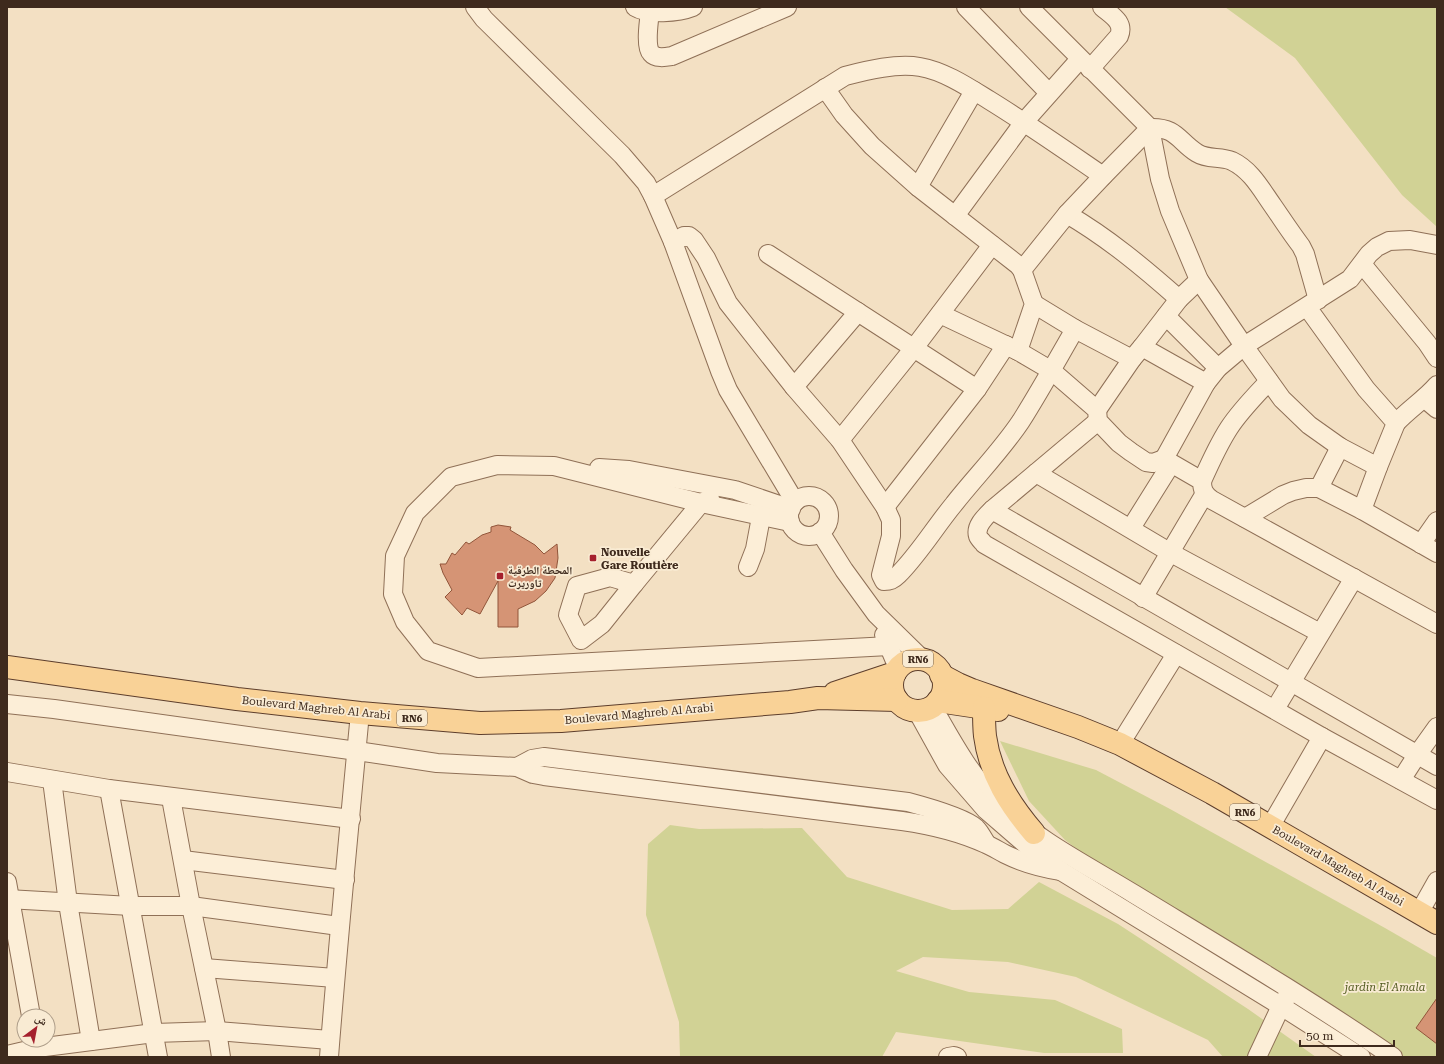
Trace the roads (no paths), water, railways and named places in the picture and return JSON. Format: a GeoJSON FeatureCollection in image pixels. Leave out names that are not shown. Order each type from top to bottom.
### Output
{"type":"FeatureCollection","features":[{"type":"Feature","properties":{"kind":"main road","name":"RN6"},"geometry":{"type":"LineString","coordinates":[[912,660],[922,660],[934,665],[941,675],[943,688],[929,706],[910,709],[903,706],[897,700],[893,692],[892,682],[896,671],[902,664],[912,660]]}},
{"type":"Feature","properties":{"kind":"main road","name":"Boulevard Maghreb Al Arabi"},"geometry":{"type":"LineString","coordinates":[[7,667],[229,698],[360,713],[473,722],[561,721],[790,702],[818,698],[897,700]]}},
{"type":"Feature","properties":{"kind":"main road","name":"Boulevard Maghreb Al Arabi"},"geometry":{"type":"LineString","coordinates":[[818,698],[896,671]]}},
{"type":"Feature","properties":{"kind":"main road","name":"Boulevard Maghreb Al Arabi"},"geometry":{"type":"LineString","coordinates":[[941,675],[972,690],[1078,727],[1120,744],[1212,793],[1428,918]]}},
{"type":"Feature","properties":{"kind":"main road","name":"Boulevard Maghreb Al Arabi"},"geometry":{"type":"LineString","coordinates":[[929,706],[984,708],[1045,716]]}},
{"type":"Feature","properties":{"kind":"main road"},"geometry":{"type":"LineString","coordinates":[[984,708],[985,736],[991,763],[1002,789],[1017,813],[1034,833]]}},
{"type":"Feature","properties":{"kind":"street"},"geometry":{"type":"LineString","coordinates":[[475,7],[484,19],[622,155],[646,183],[673,242],[728,390],[792,511],[794,528],[799,533],[806,536],[814,535],[825,528],[828,522],[827,509],[820,499],[807,496],[801,498],[792,511],[761,517],[554,466]]}},
{"type":"Feature","properties":{"kind":"street"},"geometry":{"type":"LineString","coordinates":[[693,7],[682,10],[642,10],[648,47],[651,53],[657,56],[672,56],[787,7]]}},
{"type":"Feature","properties":{"kind":"street"},"geometry":{"type":"LineString","coordinates":[[966,7],[1049,93]]}},
{"type":"Feature","properties":{"kind":"street"},"geometry":{"type":"LineString","coordinates":[[1029,7],[1150,128],[1160,179],[1170,211],[1199,280],[1282,399],[1294,413],[1340,447],[1378,467]]}},
{"type":"Feature","properties":{"kind":"street"},"geometry":{"type":"LineString","coordinates":[[955,216],[1024,122],[1049,93],[1119,36],[1121,27],[1119,22],[1102,7]]}},
{"type":"Feature","properties":{"kind":"street"},"geometry":{"type":"LineString","coordinates":[[653,196],[845,76],[874,68],[920,67],[939,72],[974,91],[1024,122],[1102,176]]}},
{"type":"Feature","properties":{"kind":"street"},"geometry":{"type":"LineString","coordinates":[[825,88],[844,115],[872,146],[918,187],[1018,265],[1022,270],[1034,304],[1075,330],[1137,353],[1206,384]]}},
{"type":"Feature","properties":{"kind":"street"},"geometry":{"type":"LineString","coordinates":[[918,187],[974,91]]}},
{"type":"Feature","properties":{"kind":"street"},"geometry":{"type":"LineString","coordinates":[[1022,270],[1067,214],[1102,176],[1150,128],[1162,128],[1170,131],[1197,153],[1207,157],[1220,157],[1232,161],[1242,167],[1253,178],[1305,254],[1312,303],[1366,389],[1396,424]]}},
{"type":"Feature","properties":{"kind":"street"},"geometry":{"type":"LineString","coordinates":[[1067,214],[1114,244],[1138,263],[1179,300]]}},
{"type":"Feature","properties":{"kind":"street"},"geometry":{"type":"LineString","coordinates":[[673,242],[684,236],[689,236],[694,240],[706,258],[728,303],[794,388],[840,440],[885,507],[891,520],[891,536],[881,575],[884,581],[891,581],[898,575],[955,503],[998,453],[1020,422],[1052,371],[1075,330]]}},
{"type":"Feature","properties":{"kind":"street"},"geometry":{"type":"LineString","coordinates":[[1131,528],[1167,462],[1206,384],[1218,368],[1244,346],[1350,279],[1369,254],[1377,247],[1389,241],[1410,240],[1437,245]]}},
{"type":"Feature","properties":{"kind":"street"},"geometry":{"type":"LineString","coordinates":[[840,440],[914,348],[992,245]]}},
{"type":"Feature","properties":{"kind":"street"},"geometry":{"type":"LineString","coordinates":[[768,254],[977,389]]}},
{"type":"Feature","properties":{"kind":"street"},"geometry":{"type":"LineString","coordinates":[[1362,264],[1427,343],[1437,358]]}},
{"type":"Feature","properties":{"kind":"street"},"geometry":{"type":"LineString","coordinates":[[1199,280],[1179,300],[1137,353],[1097,416],[1036,473],[982,520],[978,528],[978,536],[984,544],[1322,737],[1437,800]]}},
{"type":"Feature","properties":{"kind":"street"},"geometry":{"type":"LineString","coordinates":[[885,507],[977,389],[1012,348],[1034,304]]}},
{"type":"Feature","properties":{"kind":"street"},"geometry":{"type":"LineString","coordinates":[[794,388],[858,312]]}},
{"type":"Feature","properties":{"kind":"street"},"geometry":{"type":"LineString","coordinates":[[940,314],[1012,348],[1052,371],[1097,416],[1119,443],[1146,462],[1167,462],[1245,518],[1437,624]]}},
{"type":"Feature","properties":{"kind":"street"},"geometry":{"type":"LineString","coordinates":[[1166,316],[1218,368]]}},
{"type":"Feature","properties":{"kind":"street"},"geometry":{"type":"LineString","coordinates":[[1143,598],[1171,553],[1203,488],[1219,444],[1242,410],[1269,381]]}},
{"type":"Feature","properties":{"kind":"street"},"geometry":{"type":"LineString","coordinates":[[1362,510],[1396,424],[1406,412],[1431,403],[1437,385]]}},
{"type":"Feature","properties":{"kind":"street"},"geometry":{"type":"LineString","coordinates":[[1320,488],[1340,447]]}},
{"type":"Feature","properties":{"kind":"street"},"geometry":{"type":"LineString","coordinates":[[792,511],[735,490],[629,470],[497,464],[450,476],[415,513],[395,556],[393,594],[405,622],[428,651],[478,668],[888,646]]}},
{"type":"Feature","properties":{"kind":"street"},"geometry":{"type":"LineString","coordinates":[[1036,473],[1171,553],[1320,633]]}},
{"type":"Feature","properties":{"kind":"street"},"geometry":{"type":"LineString","coordinates":[[1245,518],[1283,495],[1306,488],[1320,488],[1437,553]]}},
{"type":"Feature","properties":{"kind":"street"},"geometry":{"type":"LineString","coordinates":[[634,584],[701,503],[735,490]]}},
{"type":"Feature","properties":{"kind":"street"},"geometry":{"type":"LineString","coordinates":[[992,510],[1437,766]]}},
{"type":"Feature","properties":{"kind":"street"},"geometry":{"type":"LineString","coordinates":[[748,567],[755,550],[761,517]]}},
{"type":"Feature","properties":{"kind":"street"},"geometry":{"type":"LineString","coordinates":[[1421,544],[1437,521]]}},
{"type":"Feature","properties":{"kind":"street"},"geometry":{"type":"LineString","coordinates":[[820,532],[844,570],[876,614],[922,660]]}},
{"type":"Feature","properties":{"kind":"street"},"geometry":{"type":"LineString","coordinates":[[1275,709],[1354,578]]}},
{"type":"Feature","properties":{"kind":"street"},"geometry":{"type":"LineString","coordinates":[[876,614],[896,671]]}},
{"type":"Feature","properties":{"kind":"street"},"geometry":{"type":"LineString","coordinates":[[1120,744],[1176,654]]}},
{"type":"Feature","properties":{"kind":"street"},"geometry":{"type":"LineString","coordinates":[[7,704],[356,750],[437,763],[517,767],[533,774],[544,776],[914,822],[963,835],[1040,868],[1061,871]]}},
{"type":"Feature","properties":{"kind":"street"},"geometry":{"type":"LineString","coordinates":[[929,706],[970,768],[996,801],[1034,833],[1068,856],[1119,885],[1291,990],[1393,1057]]}},
{"type":"Feature","properties":{"kind":"street"},"geometry":{"type":"LineString","coordinates":[[929,706],[947,765],[986,810],[1038,855],[1061,871],[1282,1006],[1361,1057]]}},
{"type":"Feature","properties":{"kind":"street"},"geometry":{"type":"LineString","coordinates":[[56,1046],[154,1033],[217,1031],[329,1048],[339,926],[345,880],[360,713]]}},
{"type":"Feature","properties":{"kind":"street"},"geometry":{"type":"LineString","coordinates":[[1401,780],[1437,727]]}},
{"type":"Feature","properties":{"kind":"street"},"geometry":{"type":"LineString","coordinates":[[1270,827],[1322,737]]}},
{"type":"Feature","properties":{"kind":"street"},"geometry":{"type":"LineString","coordinates":[[7,772],[171,798],[351,819]]}},
{"type":"Feature","properties":{"kind":"street"},"geometry":{"type":"LineString","coordinates":[[52,780],[68,903],[91,1041]]}},
{"type":"Feature","properties":{"kind":"street"},"geometry":{"type":"LineString","coordinates":[[109,789],[158,1057]]}},
{"type":"Feature","properties":{"kind":"street"},"geometry":{"type":"LineString","coordinates":[[171,798],[190,906],[217,1031],[221,1057]]}},
{"type":"Feature","properties":{"kind":"street"},"geometry":{"type":"LineString","coordinates":[[182,860],[345,880]]}},
{"type":"Feature","properties":{"kind":"street"},"geometry":{"type":"LineString","coordinates":[[1428,918],[1437,881]]}},
{"type":"Feature","properties":{"kind":"street"},"geometry":{"type":"LineString","coordinates":[[7,882],[8,900],[29,1008]]}},
{"type":"Feature","properties":{"kind":"street"},"geometry":{"type":"LineString","coordinates":[[8,900],[131,906],[190,906],[339,926]]}},
{"type":"Feature","properties":{"kind":"street"},"geometry":{"type":"LineString","coordinates":[[204,968],[335,978]]}},
{"type":"Feature","properties":{"kind":"street"},"geometry":{"type":"LineString","coordinates":[[1257,1057],[1291,990]]}},
{"type":"Feature","properties":{"kind":"street"},"geometry":{"type":"LineString","coordinates":[[7,1055],[38,1048]]}},
{"type":"Feature","properties":{"kind":"street"},"geometry":{"type":"LineString","coordinates":[[948,1057],[958,1057]]}},
{"type":"Feature","properties":{"kind":"place","name":"Nouvelle Gare Routière"},"geometry":{"type":"Point","coordinates":[593,558]}},
{"type":"Feature","properties":{"kind":"place","name":"المحطة الطرقية تاوريرت"},"geometry":{"type":"Point","coordinates":[500,576]}},
{"type":"Feature","properties":{"kind":"park label","name":"jardin El Amala"},"geometry":{"type":"Point","coordinates":[1385,987]}}]}
